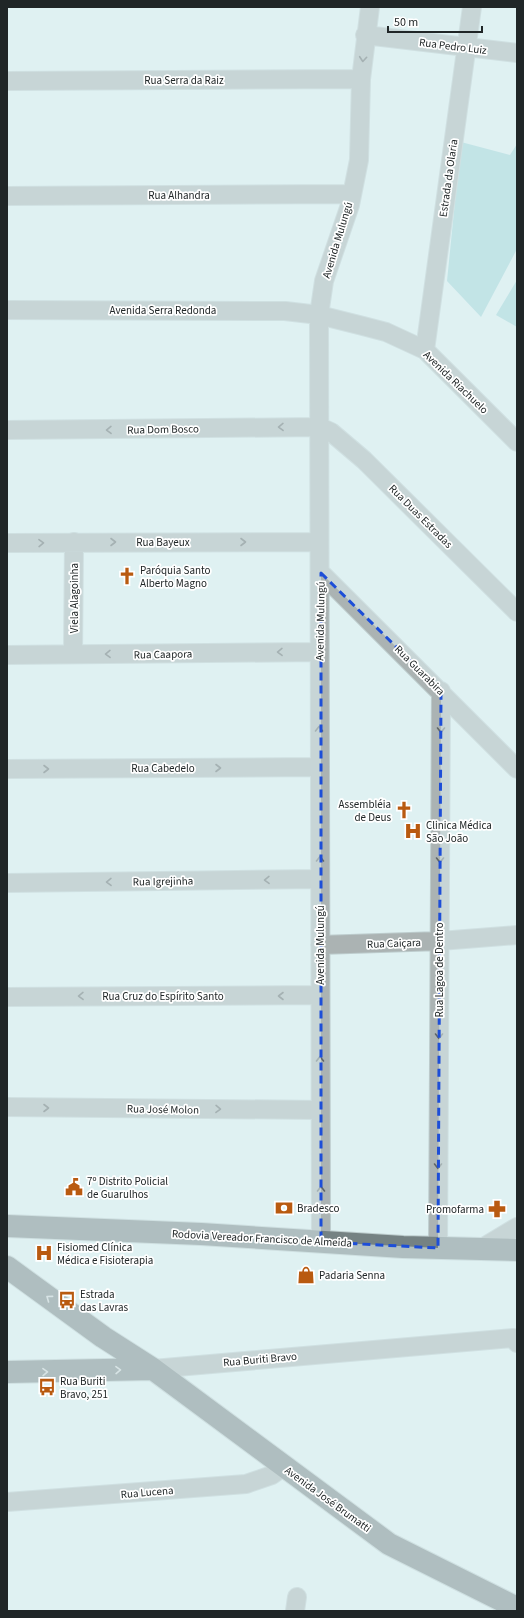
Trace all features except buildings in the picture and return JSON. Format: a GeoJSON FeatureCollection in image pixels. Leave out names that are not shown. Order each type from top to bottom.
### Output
{"type":"FeatureCollection","features":[{"type":"Feature","properties":{"kind":"main road","name":"Rodovia Vereador Francisco de Almeida"},"geometry":{"type":"LineString","coordinates":[[7,1226],[91,1228],[321,1242],[438,1248],[517,1250]]}},
{"type":"Feature","properties":{"kind":"main road"},"geometry":{"type":"LineString","coordinates":[[7,1267],[104,1337],[153,1369]]}},
{"type":"Feature","properties":{"kind":"main road"},"geometry":{"type":"LineString","coordinates":[[83,1370],[103,1356],[106,1345],[104,1337]]}},
{"type":"Feature","properties":{"kind":"main road","name":"Rua Buriti Bravo"},"geometry":{"type":"LineString","coordinates":[[7,1372],[153,1369]]}},
{"type":"Feature","properties":{"kind":"main road","name":"Avenida José Brumatti"},"geometry":{"type":"LineString","coordinates":[[153,1369],[283,1467],[389,1544],[517,1608]]}},
{"type":"Feature","properties":{"kind":"street","name":"Avenida Mulungú"},"geometry":{"type":"LineString","coordinates":[[321,1242],[319,652],[321,573],[319,542],[319,315],[324,281],[350,205],[359,160],[361,79],[365,35],[370,7]]}},
{"type":"Feature","properties":{"kind":"street","name":"Estrada da Olaria"},"geometry":{"type":"LineString","coordinates":[[425,350],[465,47],[472,7]]}},
{"type":"Feature","properties":{"kind":"street","name":"Rua Pedro Luiz"},"geometry":{"type":"LineString","coordinates":[[365,35],[517,53]]}},
{"type":"Feature","properties":{"kind":"street","name":"Rua Serra da Raiz"},"geometry":{"type":"LineString","coordinates":[[7,81],[361,79]]}},
{"type":"Feature","properties":{"kind":"street","name":"Rua Alhandra"},"geometry":{"type":"LineString","coordinates":[[7,196],[351,194]]}},
{"type":"Feature","properties":{"kind":"street","name":"Avenida Serra Redonda"},"geometry":{"type":"LineString","coordinates":[[7,310],[278,311],[319,315]]}},
{"type":"Feature","properties":{"kind":"street","name":"Avenida Riachuelo"},"geometry":{"type":"LineString","coordinates":[[319,315],[386,332],[425,350],[517,442]]}},
{"type":"Feature","properties":{"kind":"street","name":"Rua Dom Bosco"},"geometry":{"type":"LineString","coordinates":[[7,430],[320,427]]}},
{"type":"Feature","properties":{"kind":"street","name":"Rua Duas Estradas"},"geometry":{"type":"LineString","coordinates":[[320,427],[331,432],[364,460],[517,612]]}},
{"type":"Feature","properties":{"kind":"street","name":"Viela Alagoinha"},"geometry":{"type":"LineString","coordinates":[[73,654],[74,542]]}},
{"type":"Feature","properties":{"kind":"street","name":"Rua Bayeux"},"geometry":{"type":"LineString","coordinates":[[7,543],[319,542]]}},
{"type":"Feature","properties":{"kind":"street","name":"Rua Guarabira"},"geometry":{"type":"LineString","coordinates":[[321,573],[441,691],[517,769]]}},
{"type":"Feature","properties":{"kind":"street","name":"Rua Caapora"},"geometry":{"type":"LineString","coordinates":[[7,655],[319,652]]}},
{"type":"Feature","properties":{"kind":"street","name":"Rua Lagoa de Dentro"},"geometry":{"type":"LineString","coordinates":[[438,1248],[441,691]]}},
{"type":"Feature","properties":{"kind":"street","name":"Rua Cabedelo"},"geometry":{"type":"LineString","coordinates":[[7,769],[320,767]]}},
{"type":"Feature","properties":{"kind":"street","name":"Rua Igrejinha"},"geometry":{"type":"LineString","coordinates":[[7,883],[320,879]]}},
{"type":"Feature","properties":{"kind":"street","name":"Rua Caiçara"},"geometry":{"type":"LineString","coordinates":[[320,945],[440,941],[517,935]]}},
{"type":"Feature","properties":{"kind":"street","name":"Rua Cruz do Espírito Santo"},"geometry":{"type":"LineString","coordinates":[[7,997],[320,996]]}},
{"type":"Feature","properties":{"kind":"street","name":"Rua José Molon"},"geometry":{"type":"LineString","coordinates":[[7,1107],[320,1110]]}},
{"type":"Feature","properties":{"kind":"street"},"geometry":{"type":"LineString","coordinates":[[482,1248],[517,1227]]}},
{"type":"Feature","properties":{"kind":"street","name":"Rua Buriti Bravo"},"geometry":{"type":"LineString","coordinates":[[153,1369],[515,1340]]}},
{"type":"Feature","properties":{"kind":"street","name":"Rua Lucena"},"geometry":{"type":"LineString","coordinates":[[7,1502],[246,1484],[272,1475],[283,1467]]}},
{"type":"Feature","properties":{"kind":"highlighted area"},"geometry":{"type":"Polygon","coordinates":[[[321,573],[441,691],[438,1248],[321,1242],[321,573]]]}},
{"type":"Feature","properties":{"kind":"shaded area"},"geometry":{"type":"Polygon","coordinates":[[[461,142],[510,155],[517,144],[517,249],[481,317],[447,281],[461,142]]]}},
{"type":"Feature","properties":{"kind":"shaded area"},"geometry":{"type":"Polygon","coordinates":[[[517,280],[517,327],[496,315],[517,280]]]}},
{"type":"Feature","properties":{"kind":"place","name":"Paróquia Santo Alberto Magno"},"geometry":{"type":"Point","coordinates":[127,576]}},
{"type":"Feature","properties":{"kind":"place","name":"Assembléia de Deus"},"geometry":{"type":"Point","coordinates":[404,810]}},
{"type":"Feature","properties":{"kind":"place","name":"Clinica Médica São João"},"geometry":{"type":"Point","coordinates":[413,831]}},
{"type":"Feature","properties":{"kind":"place","name":"7º Distrito Policial de Guarulhos"},"geometry":{"type":"Point","coordinates":[74,1187]}},
{"type":"Feature","properties":{"kind":"place","name":"Bradesco"},"geometry":{"type":"Point","coordinates":[284,1208]}},
{"type":"Feature","properties":{"kind":"place","name":"Promofarma"},"geometry":{"type":"Point","coordinates":[497,1209]}},
{"type":"Feature","properties":{"kind":"place","name":"Fisiomed Clínica Médica e Fisioterapia"},"geometry":{"type":"Point","coordinates":[44,1253]}},
{"type":"Feature","properties":{"kind":"place","name":"Padaria Senna"},"geometry":{"type":"Point","coordinates":[306,1275]}},
{"type":"Feature","properties":{"kind":"place","name":"Estrada das Lavras"},"geometry":{"type":"Point","coordinates":[67,1300]}},
{"type":"Feature","properties":{"kind":"place","name":"Rua Buriti Bravo, 251"},"geometry":{"type":"Point","coordinates":[47,1387]}}]}
